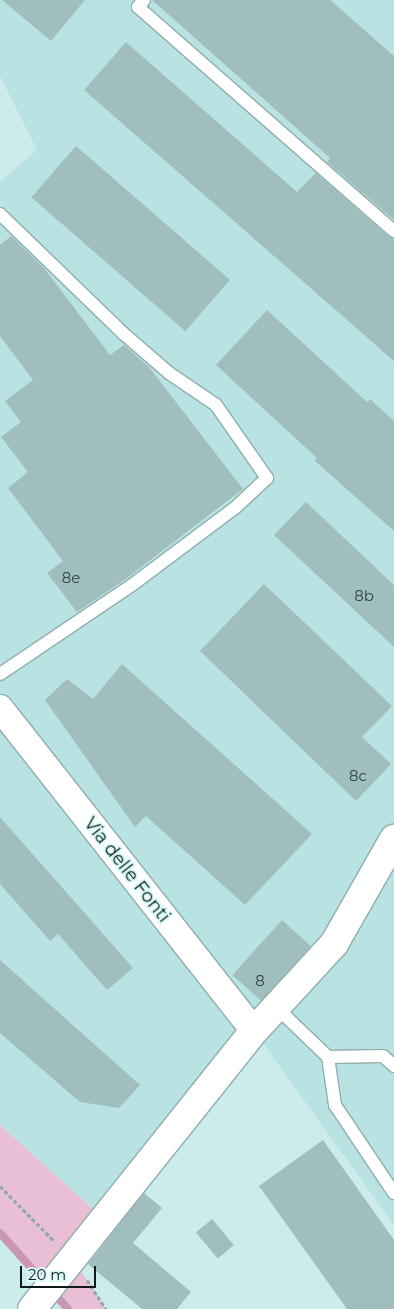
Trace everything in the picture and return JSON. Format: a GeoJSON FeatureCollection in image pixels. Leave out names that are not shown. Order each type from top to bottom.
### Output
{"type":"FeatureCollection","features":[{"type":"Feature","properties":{"kind":"street","name":"Via delle Fonti"},"geometry":{"type":"LineString","coordinates":[[0,708],[254,1031]]}},
{"type":"Feature","properties":{"kind":"street"},"geometry":{"type":"LineString","coordinates":[[36,1303],[254,1031],[334,944],[394,839]]}},
{"type":"Feature","properties":{"kind":"lane"},"geometry":{"type":"LineString","coordinates":[[144,0],[138,7],[394,231]]}},
{"type":"Feature","properties":{"kind":"lane"},"geometry":{"type":"LineString","coordinates":[[0,214],[124,334],[169,372],[216,405],[267,478],[236,507],[132,585],[0,674]]}},
{"type":"Feature","properties":{"kind":"lane"},"geometry":{"type":"LineString","coordinates":[[276,1007],[328,1058],[335,1105],[394,1193]]}},
{"type":"Feature","properties":{"kind":"lane"},"geometry":{"type":"LineString","coordinates":[[328,1058],[383,1056],[394,1066]]}},
{"type":"Feature","properties":{"kind":"path"},"geometry":{"type":"LineString","coordinates":[[0,1186],[106,1309]]}},
{"type":"Feature","properties":{"kind":"shaded area"},"geometry":{"type":"Polygon","coordinates":[[[0,0],[394,0],[394,1225],[254,1031],[104,1219],[0,1125],[0,182],[37,150],[0,76],[0,0]]]}},
{"type":"Feature","properties":{"kind":"shaded area"},"geometry":{"type":"Polygon","coordinates":[[[0,1125],[104,1219],[73,1259],[106,1309],[68,1309],[0,1233],[0,1125]]]}},
{"type":"Feature","properties":{"kind":"building"},"geometry":{"type":"Polygon","coordinates":[[[2,0],[85,0],[51,41],[2,0]]]}},
{"type":"Feature","properties":{"kind":"building"},"geometry":{"type":"Polygon","coordinates":[[[152,0],[330,0],[394,56],[394,220],[327,162],[330,158],[152,0]]]}},
{"type":"Feature","properties":{"kind":"building"},"geometry":{"type":"Polygon","coordinates":[[[126,42],[297,192],[316,173],[389,237],[394,239],[394,361],[84,90],[126,42]]]}},
{"type":"Feature","properties":{"kind":"building"},"geometry":{"type":"Polygon","coordinates":[[[76,146],[230,280],[185,331],[31,197],[76,146]]]}},
{"type":"Feature","properties":{"kind":"building"},"geometry":{"type":"Polygon","coordinates":[[[11,236],[44,268],[110,355],[124,345],[149,367],[243,489],[127,578],[77,612],[47,573],[63,561],[8,488],[28,472],[1,437],[21,422],[5,401],[33,380],[0,336],[0,245],[11,236]]]}},
{"type":"Feature","properties":{"kind":"building"},"geometry":{"type":"Polygon","coordinates":[[[267,310],[367,402],[370,399],[394,421],[394,531],[315,461],[317,458],[216,365],[267,310]]]}},
{"type":"Feature","properties":{"kind":"building"},"geometry":{"type":"Polygon","coordinates":[[[306,502],[394,585],[394,647],[274,535],[306,502]]]}},
{"type":"Feature","properties":{"kind":"building"},"geometry":{"type":"Polygon","coordinates":[[[264,584],[392,706],[362,737],[391,764],[356,801],[200,651],[264,584]]]}},
{"type":"Feature","properties":{"kind":"building"},"geometry":{"type":"Polygon","coordinates":[[[122,664],[312,834],[245,905],[146,816],[135,827],[45,700],[67,679],[93,699],[122,664]]]}},
{"type":"Feature","properties":{"kind":"building"},"geometry":{"type":"Polygon","coordinates":[[[0,817],[133,968],[107,990],[58,934],[50,941],[0,884],[0,817]]]}},
{"type":"Feature","properties":{"kind":"building"},"geometry":{"type":"Polygon","coordinates":[[[282,920],[311,946],[261,1001],[232,975],[282,920]]]}},
{"type":"Feature","properties":{"kind":"building"},"geometry":{"type":"Polygon","coordinates":[[[0,960],[140,1085],[119,1108],[80,1102],[0,1033],[0,960]]]}},
{"type":"Feature","properties":{"kind":"building"},"geometry":{"type":"Polygon","coordinates":[[[323,1140],[394,1240],[394,1309],[347,1309],[259,1186],[323,1140]]]}},
{"type":"Feature","properties":{"kind":"building"},"geometry":{"type":"Polygon","coordinates":[[[144,1193],[162,1208],[133,1243],[191,1292],[177,1309],[142,1309],[88,1264],[144,1193]]]}},
{"type":"Feature","properties":{"kind":"building"},"geometry":{"type":"Polygon","coordinates":[[[212,1219],[234,1245],[218,1259],[196,1232],[212,1219]]]}},
{"type":"Feature","properties":{"kind":"waterway"},"geometry":{"type":"LineString","coordinates":[[0,1233],[68,1309]]}}]}
